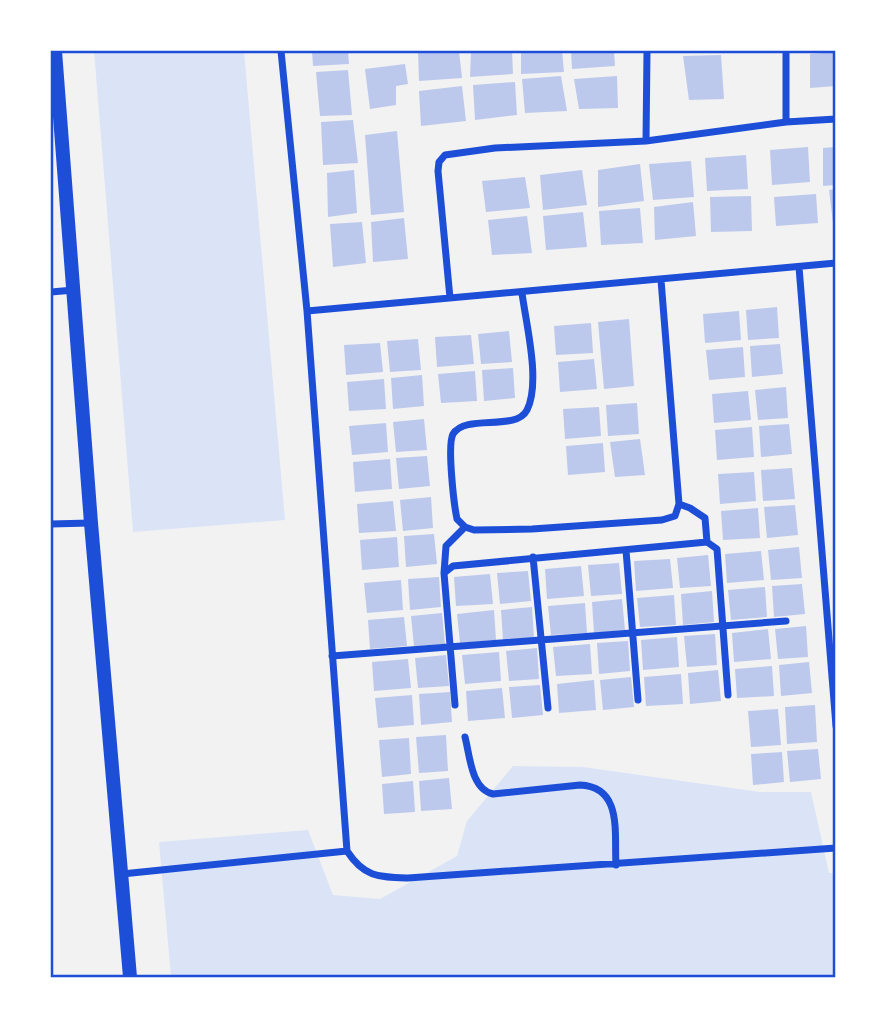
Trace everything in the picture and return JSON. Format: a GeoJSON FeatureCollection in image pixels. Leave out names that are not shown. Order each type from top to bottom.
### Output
{"type":"FeatureCollection","features":[{"type":"Feature","properties":{"kind":"main road"},"geometry":{"type":"LineString","coordinates":[[55,51],[91,523],[130,977]]}},
{"type":"Feature","properties":{"kind":"street"},"geometry":{"type":"LineString","coordinates":[[281,51],[307,311],[347,851],[357,866],[366,872],[385,877],[408,878],[836,848]]}},
{"type":"Feature","properties":{"kind":"street"},"geometry":{"type":"LineString","coordinates":[[646,141],[647,51]]}},
{"type":"Feature","properties":{"kind":"street"},"geometry":{"type":"LineString","coordinates":[[786,51],[786,122]]}},
{"type":"Feature","properties":{"kind":"street"},"geometry":{"type":"LineString","coordinates":[[450,298],[438,171],[439,162],[445,155],[495,148],[646,141],[836,118]]}},
{"type":"Feature","properties":{"kind":"street"},"geometry":{"type":"LineString","coordinates":[[307,311],[836,263]]}},
{"type":"Feature","properties":{"kind":"street"},"geometry":{"type":"LineString","coordinates":[[799,267],[836,726]]}},
{"type":"Feature","properties":{"kind":"street"},"geometry":{"type":"LineString","coordinates":[[522,293],[533,376],[526,411],[522,417],[512,420],[466,425],[458,429],[451,441],[454,506],[457,519],[465,527],[489,531],[662,520],[675,516],[679,504],[661,280]]}},
{"type":"Feature","properties":{"kind":"street"},"geometry":{"type":"LineString","coordinates":[[51,292],[75,290]]}},
{"type":"Feature","properties":{"kind":"street"},"geometry":{"type":"LineString","coordinates":[[679,504],[705,518],[707,542]]}},
{"type":"Feature","properties":{"kind":"street"},"geometry":{"type":"LineString","coordinates":[[51,524],[91,523]]}},
{"type":"Feature","properties":{"kind":"street"},"geometry":{"type":"LineString","coordinates":[[455,705],[444,573],[446,546],[465,527]]}},
{"type":"Feature","properties":{"kind":"street"},"geometry":{"type":"LineString","coordinates":[[444,573],[453,566],[707,542],[717,549],[729,695]]}},
{"type":"Feature","properties":{"kind":"street"},"geometry":{"type":"LineString","coordinates":[[626,550],[638,700]]}},
{"type":"Feature","properties":{"kind":"street"},"geometry":{"type":"LineString","coordinates":[[533,557],[548,708]]}},
{"type":"Feature","properties":{"kind":"street"},"geometry":{"type":"LineString","coordinates":[[332,656],[786,621]]}},
{"type":"Feature","properties":{"kind":"street"},"geometry":{"type":"LineString","coordinates":[[465,737],[475,776],[486,792],[493,794],[580,785],[603,791],[611,801],[616,865]]}},
{"type":"Feature","properties":{"kind":"street"},"geometry":{"type":"LineString","coordinates":[[121,874],[347,851]]}},
{"type":"Feature","properties":{"kind":"shaded area"},"geometry":{"type":"Polygon","coordinates":[[[94,51],[244,51],[285,520],[133,532],[94,51]]]}},
{"type":"Feature","properties":{"kind":"shaded area"},"geometry":{"type":"Polygon","coordinates":[[[513,766],[583,767],[760,792],[811,792],[829,873],[836,873],[836,977],[171,977],[159,842],[308,830],[333,895],[380,899],[457,856],[467,821],[513,766]]]}},
{"type":"Feature","properties":{"kind":"building"},"geometry":{"type":"Polygon","coordinates":[[[312,51],[348,51],[349,64],[313,66],[312,51]]]}},
{"type":"Feature","properties":{"kind":"building"},"geometry":{"type":"Polygon","coordinates":[[[418,51],[459,51],[462,78],[419,81],[418,51]]]}},
{"type":"Feature","properties":{"kind":"building"},"geometry":{"type":"Polygon","coordinates":[[[471,51],[512,51],[513,74],[470,77],[471,51]]]}},
{"type":"Feature","properties":{"kind":"building"},"geometry":{"type":"Polygon","coordinates":[[[521,51],[562,51],[564,72],[521,74],[521,51]]]}},
{"type":"Feature","properties":{"kind":"building"},"geometry":{"type":"Polygon","coordinates":[[[571,51],[614,51],[615,66],[572,69],[571,51]]]}},
{"type":"Feature","properties":{"kind":"building"},"geometry":{"type":"Polygon","coordinates":[[[836,52],[836,86],[810,88],[810,54],[836,52]]]}},
{"type":"Feature","properties":{"kind":"building"},"geometry":{"type":"Polygon","coordinates":[[[721,55],[724,99],[689,100],[683,56],[721,55]]]}},
{"type":"Feature","properties":{"kind":"building"},"geometry":{"type":"Polygon","coordinates":[[[405,64],[408,84],[396,86],[396,105],[370,109],[365,69],[405,64]]]}},
{"type":"Feature","properties":{"kind":"building"},"geometry":{"type":"Polygon","coordinates":[[[348,70],[352,115],[320,116],[316,72],[348,70]]]}},
{"type":"Feature","properties":{"kind":"building"},"geometry":{"type":"Polygon","coordinates":[[[561,76],[567,111],[525,113],[522,79],[561,76]]]}},
{"type":"Feature","properties":{"kind":"building"},"geometry":{"type":"Polygon","coordinates":[[[617,76],[618,108],[579,109],[574,79],[617,76]]]}},
{"type":"Feature","properties":{"kind":"building"},"geometry":{"type":"Polygon","coordinates":[[[515,82],[517,115],[475,120],[473,85],[515,82]]]}},
{"type":"Feature","properties":{"kind":"building"},"geometry":{"type":"Polygon","coordinates":[[[462,86],[466,121],[421,126],[419,91],[462,86]]]}},
{"type":"Feature","properties":{"kind":"building"},"geometry":{"type":"Polygon","coordinates":[[[353,120],[358,163],[323,165],[321,122],[353,120]]]}},
{"type":"Feature","properties":{"kind":"building"},"geometry":{"type":"Polygon","coordinates":[[[397,131],[404,212],[371,215],[365,135],[397,131]]]}},
{"type":"Feature","properties":{"kind":"building"},"geometry":{"type":"Polygon","coordinates":[[[808,147],[810,182],[772,185],[770,150],[808,147]]]}},
{"type":"Feature","properties":{"kind":"building"},"geometry":{"type":"Polygon","coordinates":[[[836,147],[836,185],[823,186],[823,148],[836,147]]]}},
{"type":"Feature","properties":{"kind":"building"},"geometry":{"type":"Polygon","coordinates":[[[746,155],[748,189],[707,191],[705,158],[746,155]]]}},
{"type":"Feature","properties":{"kind":"building"},"geometry":{"type":"Polygon","coordinates":[[[691,161],[694,197],[653,200],[649,164],[691,161]]]}},
{"type":"Feature","properties":{"kind":"building"},"geometry":{"type":"Polygon","coordinates":[[[640,164],[644,201],[598,207],[598,170],[640,164]]]}},
{"type":"Feature","properties":{"kind":"building"},"geometry":{"type":"Polygon","coordinates":[[[354,170],[357,213],[328,217],[327,173],[354,170]]]}},
{"type":"Feature","properties":{"kind":"building"},"geometry":{"type":"Polygon","coordinates":[[[582,170],[587,205],[543,210],[540,175],[582,170]]]}},
{"type":"Feature","properties":{"kind":"building"},"geometry":{"type":"Polygon","coordinates":[[[525,177],[530,208],[486,212],[482,181],[525,177]]]}},
{"type":"Feature","properties":{"kind":"building"},"geometry":{"type":"Polygon","coordinates":[[[836,189],[836,222],[833,223],[829,190],[836,189]]]}},
{"type":"Feature","properties":{"kind":"building"},"geometry":{"type":"Polygon","coordinates":[[[816,194],[818,223],[776,226],[774,197],[816,194]]]}},
{"type":"Feature","properties":{"kind":"building"},"geometry":{"type":"Polygon","coordinates":[[[751,196],[752,231],[711,232],[710,197],[751,196]]]}},
{"type":"Feature","properties":{"kind":"building"},"geometry":{"type":"Polygon","coordinates":[[[693,202],[696,236],[655,240],[654,207],[693,202]]]}},
{"type":"Feature","properties":{"kind":"building"},"geometry":{"type":"Polygon","coordinates":[[[640,208],[643,243],[601,245],[599,211],[640,208]]]}},
{"type":"Feature","properties":{"kind":"building"},"geometry":{"type":"Polygon","coordinates":[[[583,212],[587,247],[546,250],[543,216],[583,212]]]}},
{"type":"Feature","properties":{"kind":"building"},"geometry":{"type":"Polygon","coordinates":[[[527,216],[532,253],[492,255],[488,220],[527,216]]]}},
{"type":"Feature","properties":{"kind":"building"},"geometry":{"type":"Polygon","coordinates":[[[404,218],[408,259],[373,262],[371,222],[404,218]]]}},
{"type":"Feature","properties":{"kind":"building"},"geometry":{"type":"Polygon","coordinates":[[[362,222],[366,263],[333,267],[330,224],[362,222]]]}},
{"type":"Feature","properties":{"kind":"building"},"geometry":{"type":"Polygon","coordinates":[[[777,307],[779,338],[748,340],[746,310],[777,307]]]}},
{"type":"Feature","properties":{"kind":"building"},"geometry":{"type":"Polygon","coordinates":[[[739,311],[741,340],[705,343],[703,314],[739,311]]]}},
{"type":"Feature","properties":{"kind":"building"},"geometry":{"type":"Polygon","coordinates":[[[629,319],[634,386],[604,389],[598,322],[629,319]]]}},
{"type":"Feature","properties":{"kind":"building"},"geometry":{"type":"Polygon","coordinates":[[[591,323],[593,353],[556,355],[554,326],[591,323]]]}},
{"type":"Feature","properties":{"kind":"building"},"geometry":{"type":"Polygon","coordinates":[[[509,331],[512,362],[481,364],[478,334],[509,331]]]}},
{"type":"Feature","properties":{"kind":"building"},"geometry":{"type":"Polygon","coordinates":[[[471,335],[474,364],[437,367],[435,337],[471,335]]]}},
{"type":"Feature","properties":{"kind":"building"},"geometry":{"type":"Polygon","coordinates":[[[418,339],[421,370],[390,372],[387,341],[418,339]]]}},
{"type":"Feature","properties":{"kind":"building"},"geometry":{"type":"Polygon","coordinates":[[[380,343],[383,372],[346,375],[344,345],[380,343]]]}},
{"type":"Feature","properties":{"kind":"building"},"geometry":{"type":"Polygon","coordinates":[[[780,344],[783,374],[752,377],[750,346],[780,344]]]}},
{"type":"Feature","properties":{"kind":"building"},"geometry":{"type":"Polygon","coordinates":[[[743,347],[745,377],[709,380],[706,350],[743,347]]]}},
{"type":"Feature","properties":{"kind":"building"},"geometry":{"type":"Polygon","coordinates":[[[594,359],[597,389],[560,392],[558,362],[594,359]]]}},
{"type":"Feature","properties":{"kind":"building"},"geometry":{"type":"Polygon","coordinates":[[[513,368],[515,398],[484,401],[482,370],[513,368]]]}},
{"type":"Feature","properties":{"kind":"building"},"geometry":{"type":"Polygon","coordinates":[[[475,371],[477,401],[441,403],[438,374],[475,371]]]}},
{"type":"Feature","properties":{"kind":"building"},"geometry":{"type":"Polygon","coordinates":[[[422,375],[424,406],[393,409],[391,378],[422,375]]]}},
{"type":"Feature","properties":{"kind":"building"},"geometry":{"type":"Polygon","coordinates":[[[384,379],[386,409],[349,411],[347,382],[384,379]]]}},
{"type":"Feature","properties":{"kind":"building"},"geometry":{"type":"Polygon","coordinates":[[[786,387],[788,418],[758,420],[755,390],[786,387]]]}},
{"type":"Feature","properties":{"kind":"building"},"geometry":{"type":"Polygon","coordinates":[[[748,391],[751,420],[714,423],[712,394],[748,391]]]}},
{"type":"Feature","properties":{"kind":"building"},"geometry":{"type":"Polygon","coordinates":[[[637,403],[639,434],[608,436],[606,405],[637,403]]]}},
{"type":"Feature","properties":{"kind":"building"},"geometry":{"type":"Polygon","coordinates":[[[599,407],[601,436],[565,439],[563,409],[599,407]]]}},
{"type":"Feature","properties":{"kind":"building"},"geometry":{"type":"Polygon","coordinates":[[[424,419],[427,450],[396,452],[393,422],[424,419]]]}},
{"type":"Feature","properties":{"kind":"building"},"geometry":{"type":"Polygon","coordinates":[[[386,423],[388,452],[352,455],[349,426],[386,423]]]}},
{"type":"Feature","properties":{"kind":"building"},"geometry":{"type":"Polygon","coordinates":[[[789,424],[792,454],[761,457],[759,426],[789,424]]]}},
{"type":"Feature","properties":{"kind":"building"},"geometry":{"type":"Polygon","coordinates":[[[752,427],[754,457],[717,460],[715,430],[752,427]]]}},
{"type":"Feature","properties":{"kind":"building"},"geometry":{"type":"Polygon","coordinates":[[[640,439],[645,475],[615,477],[610,442],[640,439]]]}},
{"type":"Feature","properties":{"kind":"building"},"geometry":{"type":"Polygon","coordinates":[[[603,443],[605,472],[568,475],[566,446],[603,443]]]}},
{"type":"Feature","properties":{"kind":"building"},"geometry":{"type":"Polygon","coordinates":[[[427,456],[430,486],[399,489],[396,458],[427,456]]]}},
{"type":"Feature","properties":{"kind":"building"},"geometry":{"type":"Polygon","coordinates":[[[390,459],[392,489],[355,492],[353,462],[390,459]]]}},
{"type":"Feature","properties":{"kind":"building"},"geometry":{"type":"Polygon","coordinates":[[[792,468],[795,499],[763,501],[761,470],[792,468]]]}},
{"type":"Feature","properties":{"kind":"building"},"geometry":{"type":"Polygon","coordinates":[[[754,472],[756,501],[720,504],[718,474],[754,472]]]}},
{"type":"Feature","properties":{"kind":"building"},"geometry":{"type":"Polygon","coordinates":[[[431,497],[433,528],[403,531],[400,500],[431,497]]]}},
{"type":"Feature","properties":{"kind":"building"},"geometry":{"type":"Polygon","coordinates":[[[393,501],[396,531],[359,533],[357,504],[393,501]]]}},
{"type":"Feature","properties":{"kind":"building"},"geometry":{"type":"Polygon","coordinates":[[[795,505],[798,535],[767,538],[764,507],[795,505]]]}},
{"type":"Feature","properties":{"kind":"building"},"geometry":{"type":"Polygon","coordinates":[[[758,508],[760,538],[723,540],[721,511],[758,508]]]}},
{"type":"Feature","properties":{"kind":"building"},"geometry":{"type":"Polygon","coordinates":[[[434,534],[437,564],[406,567],[404,536],[434,534]]]}},
{"type":"Feature","properties":{"kind":"building"},"geometry":{"type":"Polygon","coordinates":[[[397,537],[399,567],[362,570],[360,540],[397,537]]]}},
{"type":"Feature","properties":{"kind":"building"},"geometry":{"type":"Polygon","coordinates":[[[799,547],[802,578],[771,580],[768,550],[799,547]]]}},
{"type":"Feature","properties":{"kind":"building"},"geometry":{"type":"Polygon","coordinates":[[[761,551],[764,580],[727,583],[725,554],[761,551]]]}},
{"type":"Feature","properties":{"kind":"building"},"geometry":{"type":"Polygon","coordinates":[[[708,555],[711,586],[680,588],[677,558],[708,555]]]}},
{"type":"Feature","properties":{"kind":"building"},"geometry":{"type":"Polygon","coordinates":[[[670,559],[673,588],[636,591],[634,561],[670,559]]]}},
{"type":"Feature","properties":{"kind":"building"},"geometry":{"type":"Polygon","coordinates":[[[619,563],[622,594],[591,596],[588,565],[619,563]]]}},
{"type":"Feature","properties":{"kind":"building"},"geometry":{"type":"Polygon","coordinates":[[[581,566],[584,596],[547,599],[545,569],[581,566]]]}},
{"type":"Feature","properties":{"kind":"building"},"geometry":{"type":"Polygon","coordinates":[[[528,571],[531,601],[500,604],[497,573],[528,571]]]}},
{"type":"Feature","properties":{"kind":"building"},"geometry":{"type":"Polygon","coordinates":[[[490,574],[493,604],[456,606],[454,577],[490,574]]]}},
{"type":"Feature","properties":{"kind":"building"},"geometry":{"type":"Polygon","coordinates":[[[439,577],[441,607],[410,610],[408,579],[439,577]]]}},
{"type":"Feature","properties":{"kind":"building"},"geometry":{"type":"Polygon","coordinates":[[[401,580],[403,610],[367,613],[364,583],[401,580]]]}},
{"type":"Feature","properties":{"kind":"building"},"geometry":{"type":"Polygon","coordinates":[[[802,584],[805,614],[774,617],[772,586],[802,584]]]}},
{"type":"Feature","properties":{"kind":"building"},"geometry":{"type":"Polygon","coordinates":[[[765,587],[767,617],[731,620],[728,590],[765,587]]]}},
{"type":"Feature","properties":{"kind":"building"},"geometry":{"type":"Polygon","coordinates":[[[712,591],[714,622],[683,625],[681,594],[712,591]]]}},
{"type":"Feature","properties":{"kind":"building"},"geometry":{"type":"Polygon","coordinates":[[[674,595],[676,625],[640,627],[637,598],[674,595]]]}},
{"type":"Feature","properties":{"kind":"building"},"geometry":{"type":"Polygon","coordinates":[[[622,599],[625,630],[594,633],[592,602],[622,599]]]}},
{"type":"Feature","properties":{"kind":"building"},"geometry":{"type":"Polygon","coordinates":[[[585,603],[587,633],[551,635],[548,606],[585,603]]]}},
{"type":"Feature","properties":{"kind":"building"},"geometry":{"type":"Polygon","coordinates":[[[532,607],[534,638],[503,640],[501,610],[532,607]]]}},
{"type":"Feature","properties":{"kind":"building"},"geometry":{"type":"Polygon","coordinates":[[[494,610],[496,640],[460,643],[457,614],[494,610]]]}},
{"type":"Feature","properties":{"kind":"building"},"geometry":{"type":"Polygon","coordinates":[[[442,613],[445,644],[414,646],[411,616],[442,613]]]}},
{"type":"Feature","properties":{"kind":"building"},"geometry":{"type":"Polygon","coordinates":[[[404,617],[407,646],[370,649],[368,620],[404,617]]]}},
{"type":"Feature","properties":{"kind":"building"},"geometry":{"type":"Polygon","coordinates":[[[806,626],[808,657],[778,659],[775,629],[806,626]]]}},
{"type":"Feature","properties":{"kind":"building"},"geometry":{"type":"Polygon","coordinates":[[[768,629],[771,659],[734,662],[732,633],[768,629]]]}},
{"type":"Feature","properties":{"kind":"building"},"geometry":{"type":"Polygon","coordinates":[[[715,634],[717,665],[687,667],[684,636],[715,634]]]}},
{"type":"Feature","properties":{"kind":"building"},"geometry":{"type":"Polygon","coordinates":[[[677,637],[679,667],[643,670],[641,640],[677,637]]]}},
{"type":"Feature","properties":{"kind":"building"},"geometry":{"type":"Polygon","coordinates":[[[628,641],[630,671],[599,674],[597,643],[628,641]]]}},
{"type":"Feature","properties":{"kind":"building"},"geometry":{"type":"Polygon","coordinates":[[[590,644],[592,674],[556,676],[553,647],[590,644]]]}},
{"type":"Feature","properties":{"kind":"building"},"geometry":{"type":"Polygon","coordinates":[[[537,648],[539,679],[509,681],[506,651],[537,648]]]}},
{"type":"Feature","properties":{"kind":"building"},"geometry":{"type":"Polygon","coordinates":[[[499,652],[501,681],[465,684],[462,655],[499,652]]]}},
{"type":"Feature","properties":{"kind":"building"},"geometry":{"type":"Polygon","coordinates":[[[446,655],[449,686],[418,688],[415,658],[446,655]]]}},
{"type":"Feature","properties":{"kind":"building"},"geometry":{"type":"Polygon","coordinates":[[[408,659],[411,688],[374,691],[372,662],[408,659]]]}},
{"type":"Feature","properties":{"kind":"building"},"geometry":{"type":"Polygon","coordinates":[[[809,662],[812,693],[781,696],[779,665],[809,662]]]}},
{"type":"Feature","properties":{"kind":"building"},"geometry":{"type":"Polygon","coordinates":[[[772,666],[774,696],[737,698],[735,669],[772,666]]]}},
{"type":"Feature","properties":{"kind":"building"},"geometry":{"type":"Polygon","coordinates":[[[718,670],[721,701],[690,704],[688,673],[718,670]]]}},
{"type":"Feature","properties":{"kind":"building"},"geometry":{"type":"Polygon","coordinates":[[[681,674],[683,704],[646,706],[644,677],[681,674]]]}},
{"type":"Feature","properties":{"kind":"building"},"geometry":{"type":"Polygon","coordinates":[[[631,677],[634,707],[603,710],[600,680],[631,677]]]}},
{"type":"Feature","properties":{"kind":"building"},"geometry":{"type":"Polygon","coordinates":[[[594,680],[596,710],[559,713],[557,684],[594,680]]]}},
{"type":"Feature","properties":{"kind":"building"},"geometry":{"type":"Polygon","coordinates":[[[540,685],[543,715],[512,718],[509,687],[540,685]]]}},
{"type":"Feature","properties":{"kind":"building"},"geometry":{"type":"Polygon","coordinates":[[[502,688],[505,718],[468,721],[466,691],[502,688]]]}},
{"type":"Feature","properties":{"kind":"building"},"geometry":{"type":"Polygon","coordinates":[[[450,692],[452,722],[421,725],[419,694],[450,692]]]}},
{"type":"Feature","properties":{"kind":"building"},"geometry":{"type":"Polygon","coordinates":[[[412,695],[414,725],[378,728],[375,698],[412,695]]]}},
{"type":"Feature","properties":{"kind":"building"},"geometry":{"type":"Polygon","coordinates":[[[815,705],[817,742],[787,744],[785,707],[815,705]]]}},
{"type":"Feature","properties":{"kind":"building"},"geometry":{"type":"Polygon","coordinates":[[[778,709],[781,745],[751,747],[748,711],[778,709]]]}},
{"type":"Feature","properties":{"kind":"building"},"geometry":{"type":"Polygon","coordinates":[[[446,735],[448,771],[419,773],[416,737],[446,735]]]}},
{"type":"Feature","properties":{"kind":"building"},"geometry":{"type":"Polygon","coordinates":[[[409,738],[411,774],[382,777],[379,740],[409,738]]]}},
{"type":"Feature","properties":{"kind":"building"},"geometry":{"type":"Polygon","coordinates":[[[818,749],[821,779],[790,782],[787,751],[818,749]]]}},
{"type":"Feature","properties":{"kind":"building"},"geometry":{"type":"Polygon","coordinates":[[[782,752],[784,782],[753,785],[751,754],[782,752]]]}},
{"type":"Feature","properties":{"kind":"building"},"geometry":{"type":"Polygon","coordinates":[[[449,778],[452,809],[421,811],[419,781],[449,778]]]}},
{"type":"Feature","properties":{"kind":"building"},"geometry":{"type":"Polygon","coordinates":[[[413,781],[415,812],[384,814],[382,784],[413,781]]]}}]}
